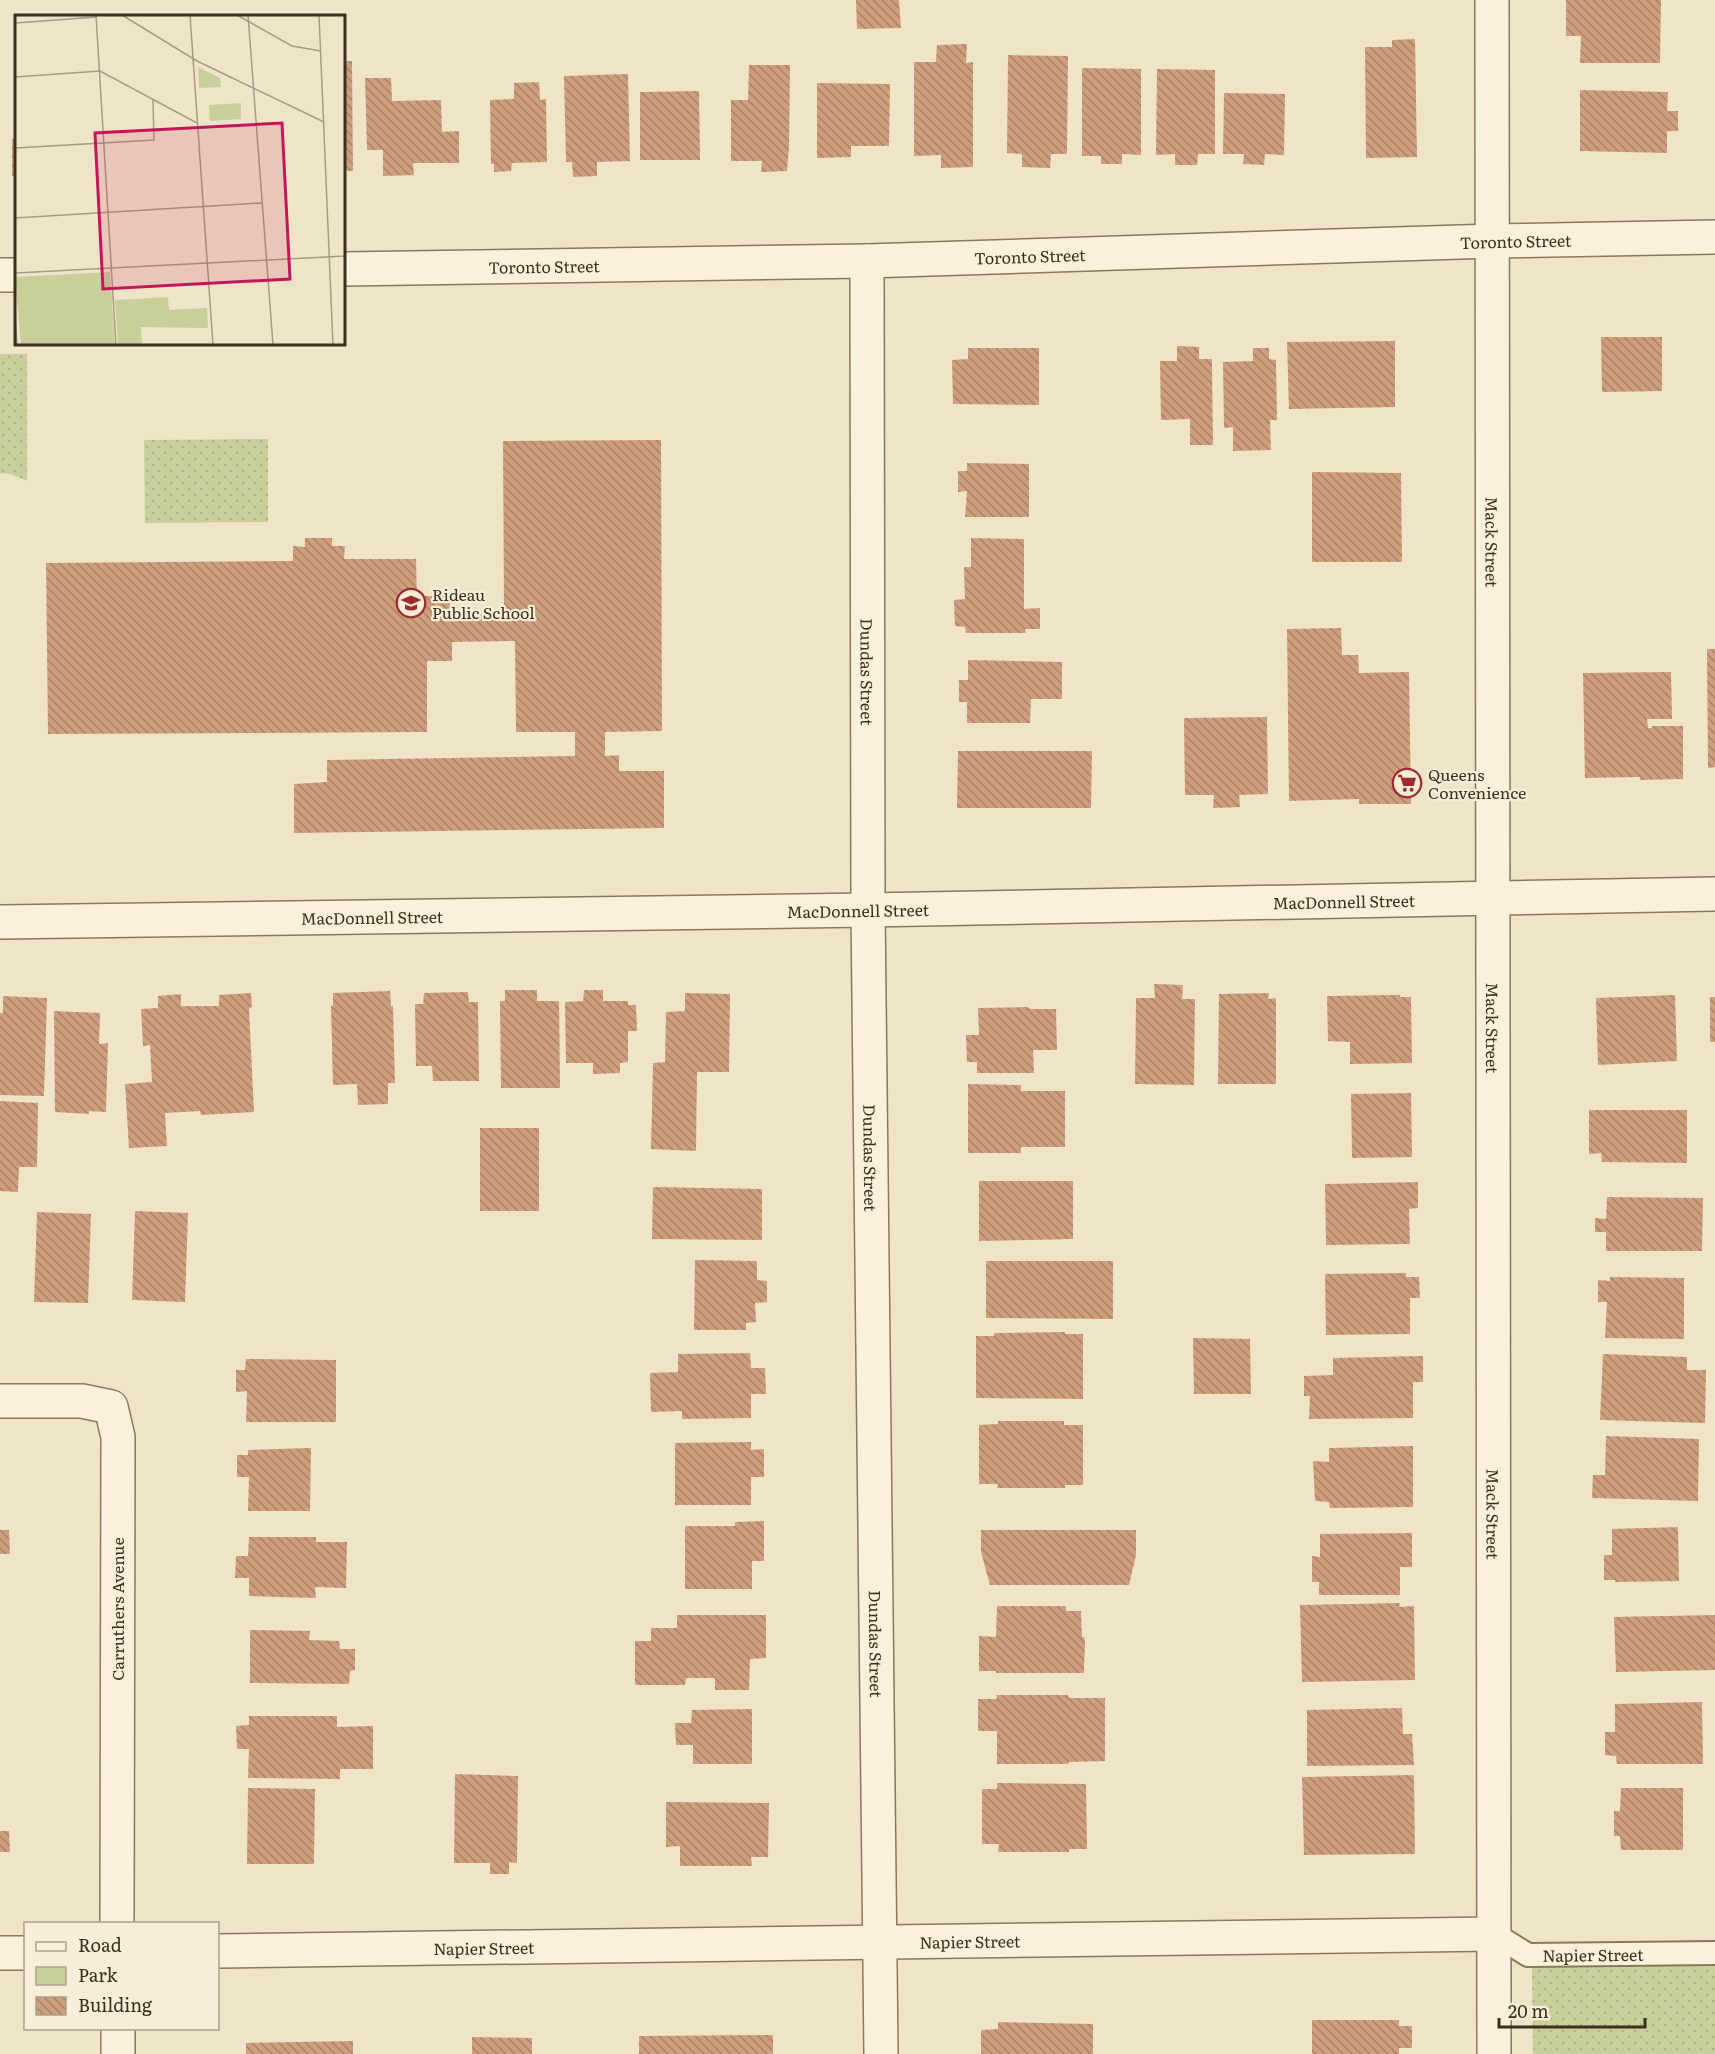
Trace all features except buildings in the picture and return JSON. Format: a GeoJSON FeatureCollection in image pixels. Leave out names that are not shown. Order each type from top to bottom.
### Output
{"type":"FeatureCollection","features":[{"type":"Feature","properties":{"kind":"street","name":"Mack Street"},"geometry":{"type":"LineString","coordinates":[[1492,0],[1494,2054]]}},
{"type":"Feature","properties":{"kind":"street","name":"Toronto Street"},"geometry":{"type":"LineString","coordinates":[[345,269],[867,261],[1492,241],[1715,237]]}},
{"type":"Feature","properties":{"kind":"street","name":"Dundas Street"},"geometry":{"type":"LineString","coordinates":[[867,261],[868,910],[881,2054]]}},
{"type":"Feature","properties":{"kind":"street","name":"MacDonnell Street"},"geometry":{"type":"LineString","coordinates":[[0,922],[868,910],[1715,894]]}},
{"type":"Feature","properties":{"kind":"street","name":"Carruthers Avenue"},"geometry":{"type":"LineString","coordinates":[[0,1401],[82,1401],[111,1407],[118,1437],[117,1922]]}},
{"type":"Feature","properties":{"kind":"street","name":"Napier Street"},"geometry":{"type":"LineString","coordinates":[[219,1951],[1494,1934]]}},
{"type":"Feature","properties":{"kind":"street"},"geometry":{"type":"LineString","coordinates":[[0,1953],[24,1953]]}},
{"type":"Feature","properties":{"kind":"street"},"geometry":{"type":"LineString","coordinates":[[118,2030],[118,2054]]}},
{"type":"Feature","properties":{"kind":"lane","name":"Napier Street"},"geometry":{"type":"LineString","coordinates":[[1494,1934],[1528,1954],[1715,1953]]}},
{"type":"Feature","properties":{"kind":"green space"},"geometry":{"type":"Polygon","coordinates":[[[0,354],[27,354],[27,481],[11,474],[0,473],[0,354]]]}},
{"type":"Feature","properties":{"kind":"green space"},"geometry":{"type":"Polygon","coordinates":[[[268,439],[268,522],[145,523],[144,440],[268,439]]]}},
{"type":"Feature","properties":{"kind":"green space"},"geometry":{"type":"Polygon","coordinates":[[[1715,1964],[1715,2054],[1533,2054],[1532,1967],[1715,1964]]]}},
{"type":"Feature","properties":{"kind":"place","name":"Rideau Public School"},"geometry":{"type":"Point","coordinates":[411,603]}},
{"type":"Feature","properties":{"kind":"place","name":"Queens Convenience"},"geometry":{"type":"Point","coordinates":[1407,783]}}]}
